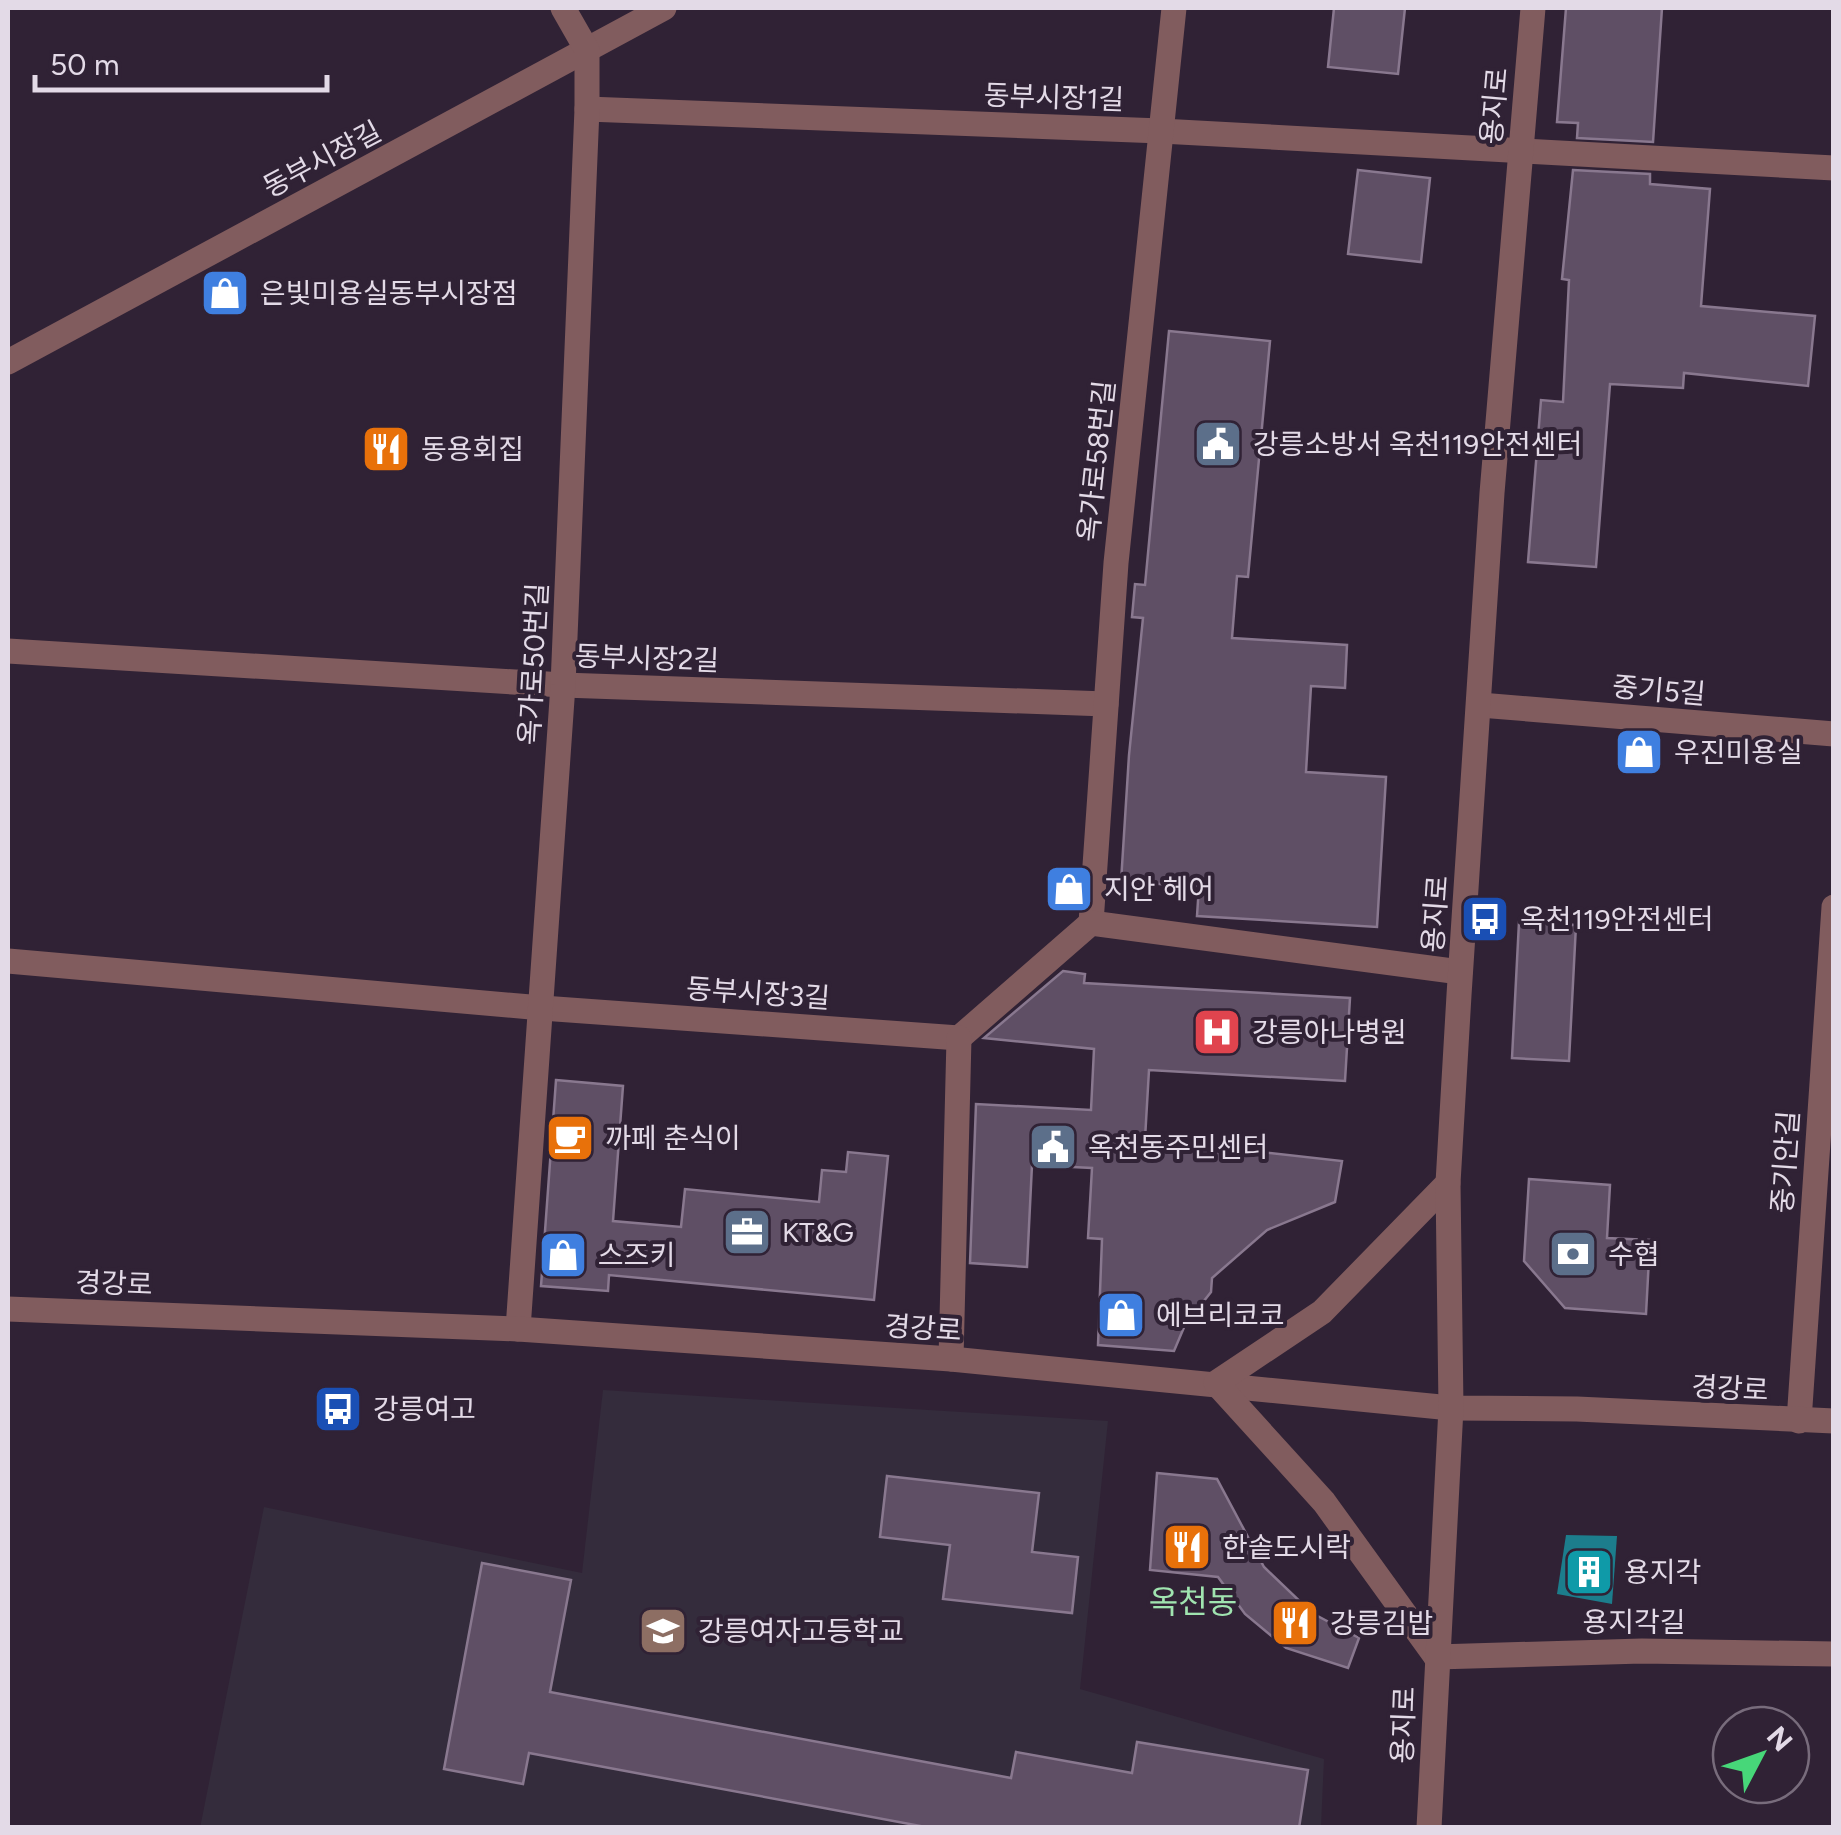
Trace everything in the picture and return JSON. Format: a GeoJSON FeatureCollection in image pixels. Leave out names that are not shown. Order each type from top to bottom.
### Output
{"type":"FeatureCollection","features":[{"type":"Feature","properties":{"kind":"street"},"geometry":{"type":"LineString","coordinates":[[563,8],[587,50]]}},
{"type":"Feature","properties":{"kind":"street","name":"동부시장길"},"geometry":{"type":"LineString","coordinates":[[8,362],[664,8]]}},
{"type":"Feature","properties":{"kind":"street","name":"옥가로58번길"},"geometry":{"type":"LineString","coordinates":[[1091,923],[1116,563],[1174,8]]}},
{"type":"Feature","properties":{"kind":"street","name":"용지로"},"geometry":{"type":"LineString","coordinates":[[1429,1828],[1451,1408],[1448,1182],[1460,972],[1492,494],[1533,8]]}},
{"type":"Feature","properties":{"kind":"street","name":"옥가로50번길"},"geometry":{"type":"LineString","coordinates":[[518,1329],[563,685],[587,50]]}},
{"type":"Feature","properties":{"kind":"street","name":"동부시장1길"},"geometry":{"type":"LineString","coordinates":[[586,110],[1161,131],[1834,168]]}},
{"type":"Feature","properties":{"kind":"street","name":"동부시장2길"},"geometry":{"type":"LineString","coordinates":[[8,651],[563,685],[1106,704]]}},
{"type":"Feature","properties":{"kind":"street","name":"중기5길"},"geometry":{"type":"LineString","coordinates":[[1480,705],[1834,734]]}},
{"type":"Feature","properties":{"kind":"street","name":"중기안길"},"geometry":{"type":"LineString","coordinates":[[1799,1421],[1834,907]]}},
{"type":"Feature","properties":{"kind":"street"},"geometry":{"type":"LineString","coordinates":[[951,1360],[959,1038],[1091,923],[1460,972]]}},
{"type":"Feature","properties":{"kind":"street","name":"동부시장3길"},"geometry":{"type":"LineString","coordinates":[[8,961],[542,1008],[959,1038]]}},
{"type":"Feature","properties":{"kind":"street"},"geometry":{"type":"LineString","coordinates":[[1436,1657],[1324,1502],[1216,1383],[1322,1312],[1448,1182]]}},
{"type":"Feature","properties":{"kind":"street","name":"경강로"},"geometry":{"type":"LineString","coordinates":[[8,1309],[518,1329],[951,1360],[1451,1408],[1577,1409],[1834,1421]]}},
{"type":"Feature","properties":{"kind":"street","name":"용지각길"},"geometry":{"type":"LineString","coordinates":[[1436,1657],[1642,1651],[1834,1654]]}},
{"type":"Feature","properties":{"kind":"shaded area","name":"강릉여자고등학교"},"geometry":{"type":"Polygon","coordinates":[[[603,1390],[1108,1421],[1080,1689],[1324,1759],[1321,1827],[200,1828],[264,1507],[582,1573],[603,1390]]]}},
{"type":"Feature","properties":{"kind":"water"},"geometry":{"type":"Polygon","coordinates":[[[1566,1535],[1617,1536],[1612,1604],[1557,1594],[1566,1535]]]}},
{"type":"Feature","properties":{"kind":"building"},"geometry":{"type":"Polygon","coordinates":[[[1334,8],[1405,8],[1398,74],[1328,67],[1334,8]]]}},
{"type":"Feature","properties":{"kind":"building"},"geometry":{"type":"Polygon","coordinates":[[[1566,8],[1662,8],[1653,142],[1577,138],[1578,123],[1557,122],[1566,8]]]}},
{"type":"Feature","properties":{"kind":"building"},"geometry":{"type":"Polygon","coordinates":[[[1358,170],[1430,178],[1421,262],[1348,254],[1358,170]]]}},
{"type":"Feature","properties":{"kind":"building"},"geometry":{"type":"Polygon","coordinates":[[[1573,170],[1650,174],[1650,184],[1710,189],[1701,306],[1815,316],[1808,386],[1684,373],[1683,388],[1610,384],[1596,567],[1528,562],[1541,400],[1563,402],[1569,280],[1562,279],[1573,170]]]}},
{"type":"Feature","properties":{"kind":"building"},"geometry":{"type":"Polygon","coordinates":[[[1169,331],[1270,341],[1248,577],[1237,576],[1232,638],[1347,645],[1345,688],[1311,686],[1306,772],[1386,777],[1377,927],[1197,916],[1199,886],[1121,882],[1143,618],[1132,617],[1135,584],[1145,585],[1169,331]]]}},
{"type":"Feature","properties":{"kind":"building"},"geometry":{"type":"Polygon","coordinates":[[[1519,922],[1576,925],[1569,1061],[1512,1058],[1519,922]]]}},
{"type":"Feature","properties":{"kind":"building"},"geometry":{"type":"Polygon","coordinates":[[[1063,971],[1085,974],[1084,983],[1350,998],[1345,1081],[1149,1070],[1145,1139],[1342,1161],[1335,1202],[1267,1230],[1212,1278],[1211,1292],[1185,1325],[1174,1351],[1098,1345],[1102,1239],[1088,1238],[1092,1168],[1032,1165],[1027,1267],[970,1263],[976,1104],[1091,1110],[1094,1049],[984,1038],[1063,971]]]}},
{"type":"Feature","properties":{"kind":"building"},"geometry":{"type":"Polygon","coordinates":[[[556,1080],[623,1086],[613,1221],[681,1227],[685,1189],[819,1202],[822,1170],[846,1172],[848,1152],[888,1156],[874,1300],[609,1275],[608,1291],[541,1286],[556,1080]]]}},
{"type":"Feature","properties":{"kind":"building"},"geometry":{"type":"Polygon","coordinates":[[[1529,1179],[1610,1185],[1607,1238],[1650,1240],[1646,1314],[1565,1308],[1524,1261],[1529,1179]]]}},
{"type":"Feature","properties":{"kind":"building"},"geometry":{"type":"Polygon","coordinates":[[[1157,1473],[1217,1479],[1264,1567],[1312,1613],[1359,1638],[1348,1668],[1286,1648],[1245,1614],[1218,1577],[1150,1570],[1157,1473]]]}},
{"type":"Feature","properties":{"kind":"building"},"geometry":{"type":"Polygon","coordinates":[[[887,1476],[1039,1493],[1032,1552],[1078,1557],[1072,1613],[943,1599],[950,1545],[880,1537],[887,1476]]]}},
{"type":"Feature","properties":{"kind":"building"},"geometry":{"type":"Polygon","coordinates":[[[482,1563],[571,1580],[550,1692],[1011,1778],[1016,1752],[1132,1773],[1137,1742],[1308,1770],[1299,1828],[931,1828],[529,1753],[523,1784],[444,1769],[482,1563]]]}},
{"type":"Feature","properties":{"kind":"place","name":"은빛미용실동부시장점"},"geometry":{"type":"Point","coordinates":[225,293]}},
{"type":"Feature","properties":{"kind":"place","name":"강릉소방서 옥천119안전센터"},"geometry":{"type":"Point","coordinates":[1218,444]}},
{"type":"Feature","properties":{"kind":"place","name":"동용회집"},"geometry":{"type":"Point","coordinates":[386,449]}},
{"type":"Feature","properties":{"kind":"place","name":"우진미용실"},"geometry":{"type":"Point","coordinates":[1639,752]}},
{"type":"Feature","properties":{"kind":"place","name":"지안 헤어"},"geometry":{"type":"Point","coordinates":[1069,889]}},
{"type":"Feature","properties":{"kind":"place","name":"옥천119안전센터"},"geometry":{"type":"Point","coordinates":[1485,919]}},
{"type":"Feature","properties":{"kind":"place","name":"강릉아나병원"},"geometry":{"type":"Point","coordinates":[1217,1032]}},
{"type":"Feature","properties":{"kind":"place","name":"까페 춘식이"},"geometry":{"type":"Point","coordinates":[570,1138]}},
{"type":"Feature","properties":{"kind":"place","name":"옥천동주민센터"},"geometry":{"type":"Point","coordinates":[1053,1147]}},
{"type":"Feature","properties":{"kind":"place","name":"KT&G"},"geometry":{"type":"Point","coordinates":[747,1232]}},
{"type":"Feature","properties":{"kind":"place","name":"수협"},"geometry":{"type":"Point","coordinates":[1573,1254]}},
{"type":"Feature","properties":{"kind":"place","name":"스즈키"},"geometry":{"type":"Point","coordinates":[563,1255]}},
{"type":"Feature","properties":{"kind":"place","name":"에브리코코"},"geometry":{"type":"Point","coordinates":[1121,1315]}},
{"type":"Feature","properties":{"kind":"place","name":"강릉여고"},"geometry":{"type":"Point","coordinates":[338,1409]}},
{"type":"Feature","properties":{"kind":"place","name":"한솥도시락"},"geometry":{"type":"Point","coordinates":[1187,1547]}},
{"type":"Feature","properties":{"kind":"place","name":"용지각"},"geometry":{"type":"Point","coordinates":[1589,1572]}},
{"type":"Feature","properties":{"kind":"place","name":"강릉김밥"},"geometry":{"type":"Point","coordinates":[1295,1623]}},
{"type":"Feature","properties":{"kind":"place","name":"강릉여자고등학교"},"geometry":{"type":"Point","coordinates":[663,1631]}},
{"type":"Feature","properties":{"kind":"district","name":"옥천동"},"geometry":{"type":"Point","coordinates":[1193,1602]}}]}
